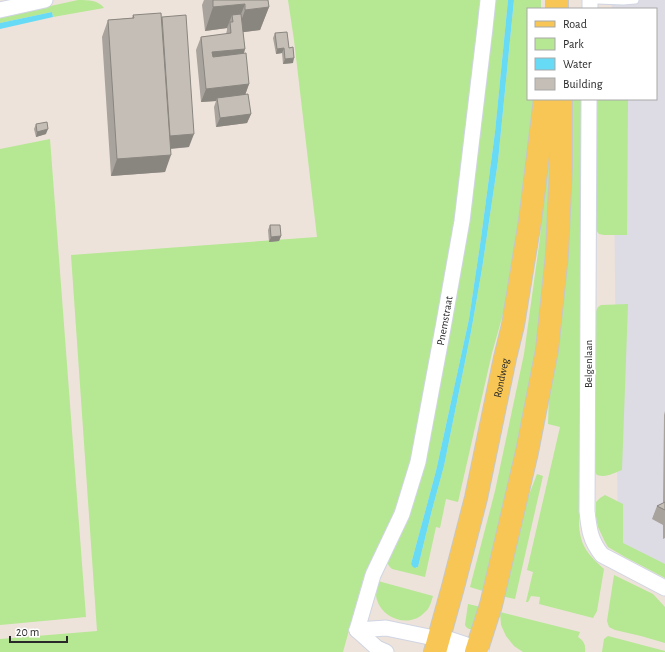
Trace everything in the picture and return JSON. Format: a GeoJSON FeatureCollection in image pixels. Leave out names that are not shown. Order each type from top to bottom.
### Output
{"type":"FeatureCollection","features":[{"type":"Feature","properties":{"kind":"main road","name":"Rondweg"},"geometry":{"type":"LineString","coordinates":[[437,646],[476,498],[513,325],[530,221],[544,100]]}},
{"type":"Feature","properties":{"kind":"main road"},"geometry":{"type":"LineString","coordinates":[[437,646],[477,652],[491,605],[527,452],[547,350],[557,254],[561,166],[561,100]]}},
{"type":"Feature","properties":{"kind":"street"},"geometry":{"type":"LineString","coordinates":[[0,10],[45,0]]}},
{"type":"Feature","properties":{"kind":"street","name":"Pnemstraat"},"geometry":{"type":"LineString","coordinates":[[357,630],[372,575],[402,514],[418,462],[462,221],[486,28],[488,0]]}},
{"type":"Feature","properties":{"kind":"street","name":"Belgenlaan"},"geometry":{"type":"LineString","coordinates":[[589,100],[587,511],[590,533],[602,555],[665,588]]}},
{"type":"Feature","properties":{"kind":"street"},"geometry":{"type":"LineString","coordinates":[[357,630],[386,628],[437,646]]}},
{"type":"Feature","properties":{"kind":"street"},"geometry":{"type":"LineString","coordinates":[[357,630],[377,648],[386,652]]}},
{"type":"Feature","properties":{"kind":"lane"},"geometry":{"type":"LineString","coordinates":[[597,0],[635,0]]}},
{"type":"Feature","properties":{"kind":"shaded area"},"geometry":{"type":"Polygon","coordinates":[[[611,0],[665,0],[665,572],[618,545],[613,100],[657,100],[657,8],[612,8],[611,0]]]}},
{"type":"Feature","properties":{"kind":"green space"},"geometry":{"type":"Polygon","coordinates":[[[78,0],[89,0],[96,2],[104,8],[53,17],[52,12],[0,23],[0,17],[78,0]]]}},
{"type":"Feature","properties":{"kind":"green space"},"geometry":{"type":"Polygon","coordinates":[[[288,0],[481,0],[468,128],[452,244],[411,460],[390,522],[364,576],[343,652],[0,652],[0,639],[97,631],[71,255],[317,237],[288,0]]]}},
{"type":"Feature","properties":{"kind":"green space"},"geometry":{"type":"Polygon","coordinates":[[[493,0],[508,0],[495,132],[481,238],[469,319],[436,471],[411,564],[416,568],[418,567],[444,466],[482,269],[498,161],[514,0],[541,0],[541,8],[527,8],[527,100],[536,100],[513,279],[492,353],[458,502],[446,499],[440,528],[436,527],[425,577],[392,569],[387,562],[405,523],[493,0]]]}},
{"type":"Feature","properties":{"kind":"green space"},"geometry":{"type":"Polygon","coordinates":[[[569,100],[581,100],[579,526],[584,546],[604,569],[597,611],[593,618],[539,604],[540,597],[531,596],[528,602],[526,602],[533,572],[527,570],[560,427],[548,424],[550,365],[569,100]]]}},
{"type":"Feature","properties":{"kind":"green space"},"geometry":{"type":"Polygon","coordinates":[[[596,100],[628,100],[627,235],[604,235],[599,234],[596,230],[596,100]]]}},
{"type":"Feature","properties":{"kind":"green space"},"geometry":{"type":"Polygon","coordinates":[[[50,139],[86,617],[0,625],[0,149],[50,139]]]}},
{"type":"Feature","properties":{"kind":"green space"},"geometry":{"type":"Polygon","coordinates":[[[547,146],[556,153],[539,360],[486,592],[470,587],[495,491],[524,354],[540,238],[547,146]]]}},
{"type":"Feature","properties":{"kind":"green space"},"geometry":{"type":"Polygon","coordinates":[[[628,304],[622,470],[610,475],[601,476],[597,475],[595,472],[596,311],[601,305],[628,304]]]}},
{"type":"Feature","properties":{"kind":"green space"},"geometry":{"type":"Polygon","coordinates":[[[537,474],[543,476],[515,599],[501,596],[511,542],[537,474]]]}},
{"type":"Feature","properties":{"kind":"green space"},"geometry":{"type":"Polygon","coordinates":[[[605,495],[623,504],[623,543],[665,564],[665,578],[608,547],[598,527],[596,517],[596,502],[605,495]]]}},
{"type":"Feature","properties":{"kind":"green space"},"geometry":{"type":"Polygon","coordinates":[[[614,575],[653,594],[665,607],[665,643],[615,630],[609,627],[607,621],[614,575]]]}},
{"type":"Feature","properties":{"kind":"green space"},"geometry":{"type":"Polygon","coordinates":[[[378,581],[433,596],[429,607],[419,617],[412,620],[398,620],[391,617],[380,607],[377,600],[376,593],[378,581]]]}},
{"type":"Feature","properties":{"kind":"green space"},"geometry":{"type":"Polygon","coordinates":[[[468,604],[481,607],[473,629],[468,628],[465,625],[468,604]]]}},
{"type":"Feature","properties":{"kind":"green space"},"geometry":{"type":"Polygon","coordinates":[[[500,612],[580,632],[578,637],[584,643],[585,652],[523,652],[514,646],[506,636],[501,625],[500,612]]]}},
{"type":"Feature","properties":{"kind":"green space"},"geometry":{"type":"Polygon","coordinates":[[[608,636],[665,652],[602,652],[604,639],[608,636]]]}},
{"type":"Feature","properties":{"kind":"water"},"geometry":{"type":"Polygon","coordinates":[[[508,0],[514,0],[498,161],[482,269],[444,466],[418,567],[415,568],[411,564],[436,471],[469,319],[495,132],[508,0]]]}},
{"type":"Feature","properties":{"kind":"water"},"geometry":{"type":"Polygon","coordinates":[[[52,12],[53,17],[0,29],[0,23],[52,12]]]}},
{"type":"Feature","properties":{"kind":"building"},"geometry":{"type":"Polygon","coordinates":[[[213,0],[268,0],[269,7],[245,10],[245,4],[213,7],[213,0]]]}},
{"type":"Feature","properties":{"kind":"building"},"geometry":{"type":"Polygon","coordinates":[[[161,13],[171,155],[117,159],[108,20],[134,18],[133,15],[161,13]]]}},
{"type":"Feature","properties":{"kind":"building"},"geometry":{"type":"Polygon","coordinates":[[[241,14],[245,49],[212,52],[213,57],[246,53],[249,84],[206,89],[201,37],[231,33],[230,22],[233,22],[232,15],[241,14]]]}},
{"type":"Feature","properties":{"kind":"building"},"geometry":{"type":"Polygon","coordinates":[[[186,15],[194,134],[170,136],[162,17],[186,15]]]}},
{"type":"Feature","properties":{"kind":"building"},"geometry":{"type":"Polygon","coordinates":[[[287,32],[289,48],[293,47],[294,58],[285,59],[284,48],[277,49],[275,33],[287,32]]]}},
{"type":"Feature","properties":{"kind":"building"},"geometry":{"type":"Polygon","coordinates":[[[248,94],[251,114],[220,118],[217,98],[248,94]]]}},
{"type":"Feature","properties":{"kind":"building"},"geometry":{"type":"Polygon","coordinates":[[[47,122],[48,129],[37,132],[36,124],[47,122]]]}},
{"type":"Feature","properties":{"kind":"building"},"geometry":{"type":"Polygon","coordinates":[[[270,225],[280,225],[281,236],[271,237],[270,225]]]}},
{"type":"Feature","properties":{"kind":"building"},"geometry":{"type":"Polygon","coordinates":[[[665,502],[665,510],[657,506],[665,502]]]}}]}
